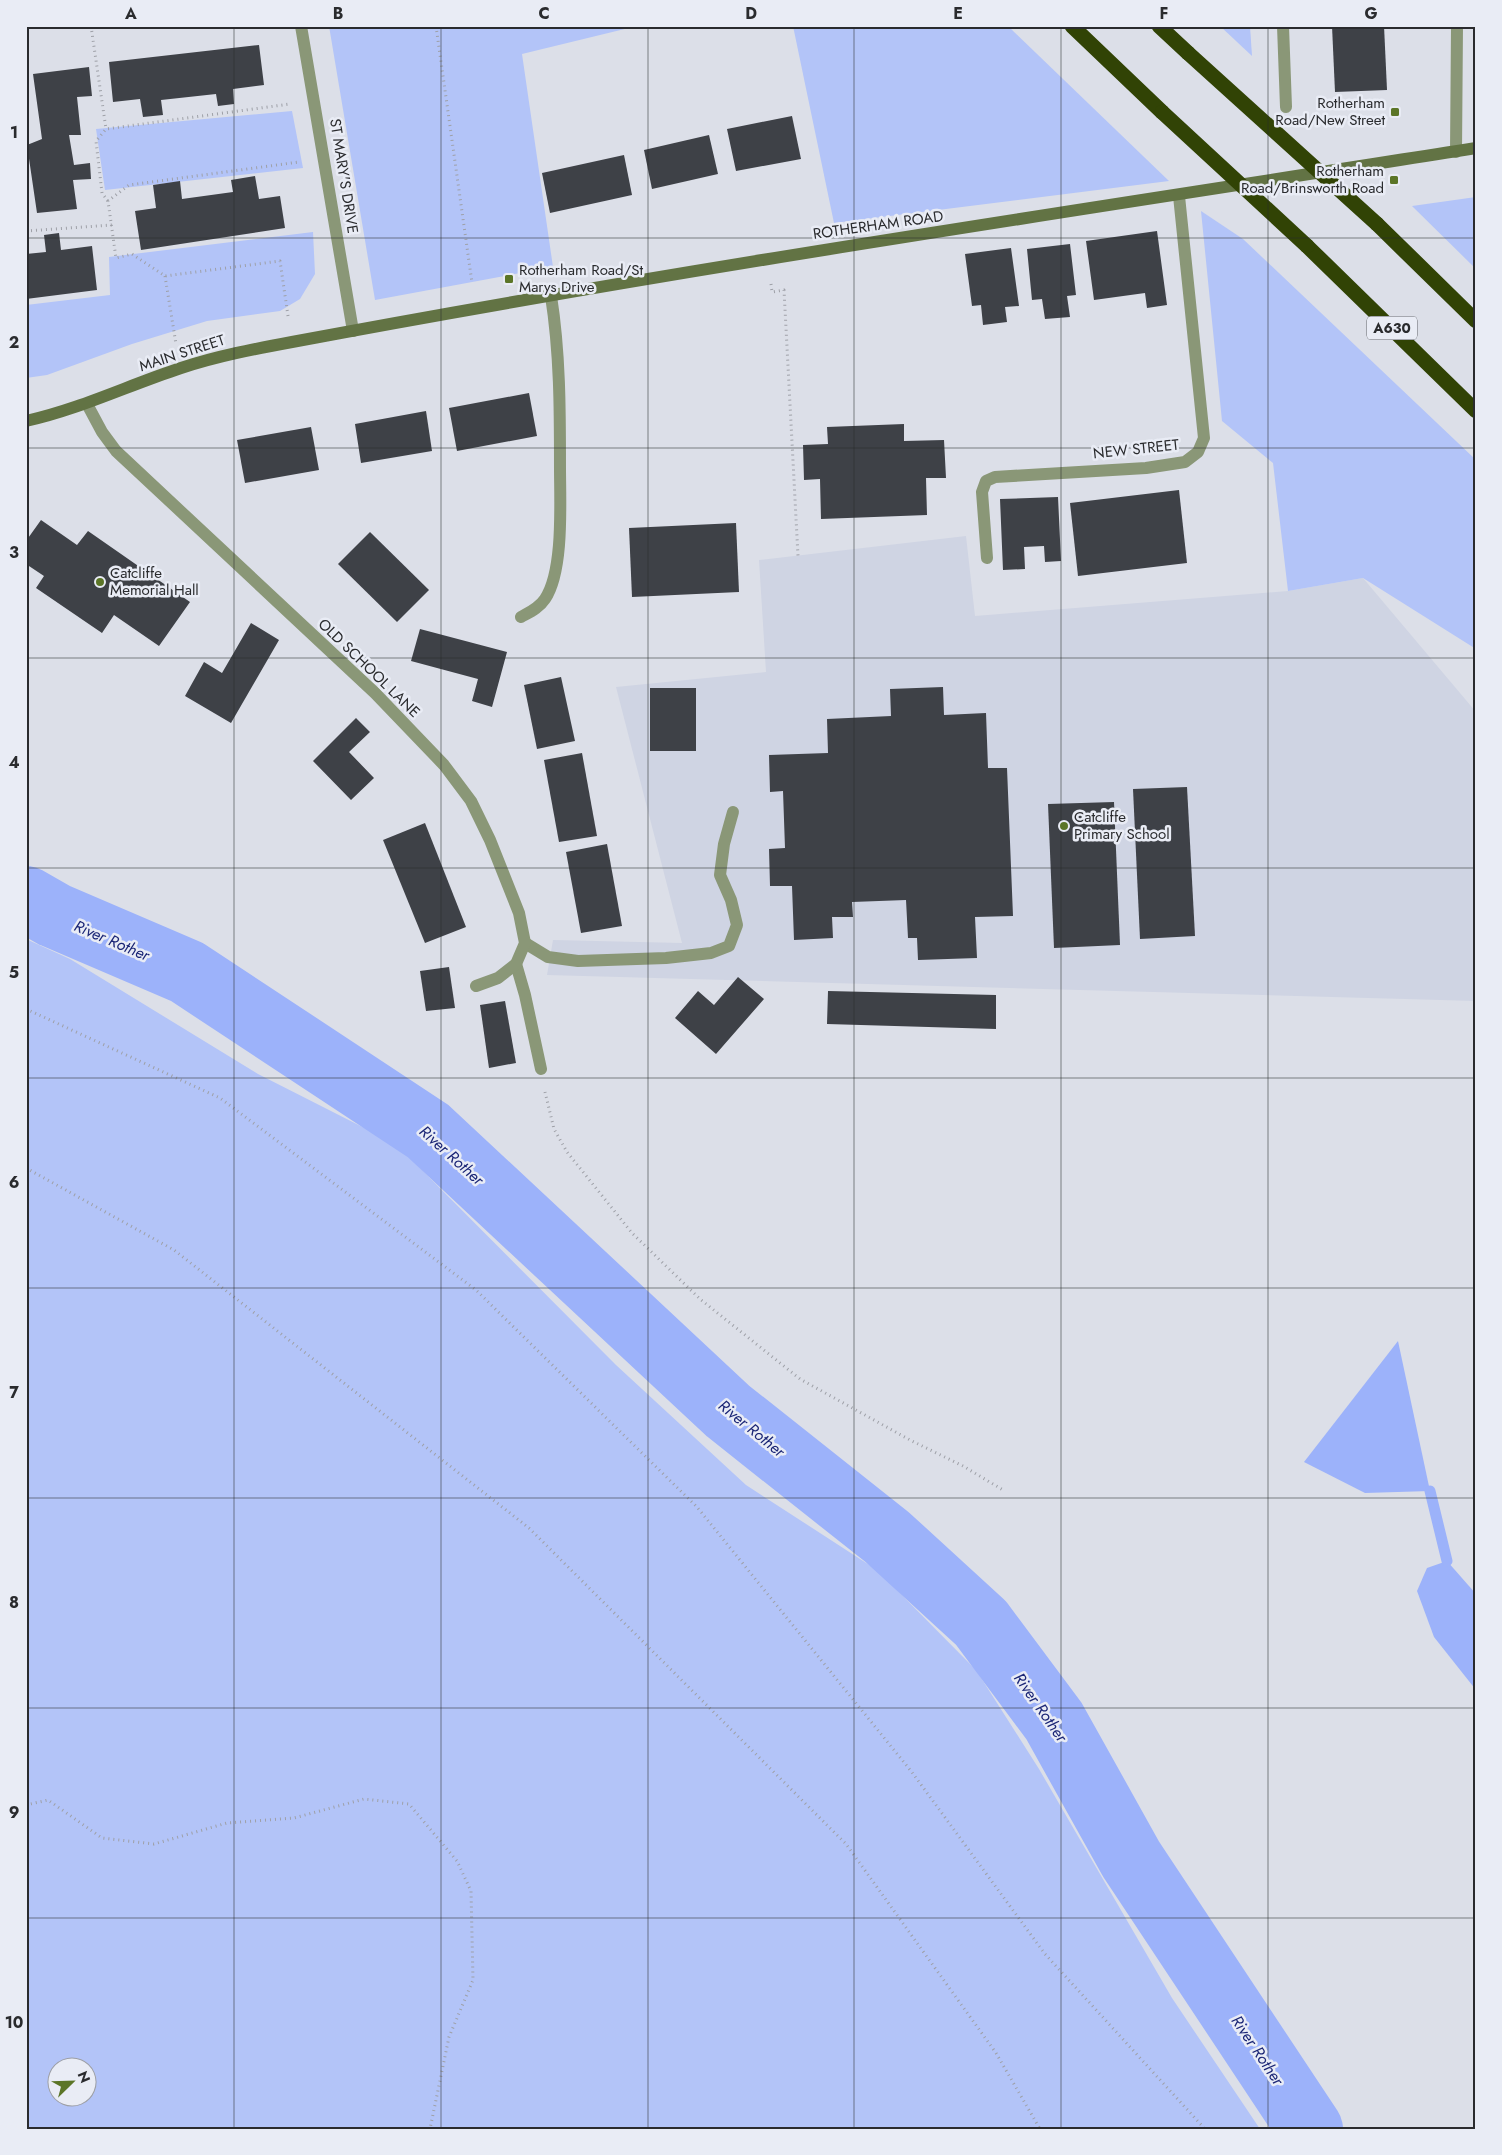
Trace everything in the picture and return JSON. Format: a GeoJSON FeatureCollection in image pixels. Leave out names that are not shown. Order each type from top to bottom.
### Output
{"type":"FeatureCollection","features":[{"type":"Feature","properties":{"kind":"highway","name":"A630"},"geometry":{"type":"LineString","coordinates":[[1072,26],[1307,246],[1476,411]]}},
{"type":"Feature","properties":{"kind":"highway"},"geometry":{"type":"LineString","coordinates":[[1159,26],[1377,224],[1476,321]]}},
{"type":"Feature","properties":{"kind":"main road","name":"ROTHERHAM ROAD"},"geometry":{"type":"LineString","coordinates":[[352,330],[768,258],[1179,196],[1476,148]]}},
{"type":"Feature","properties":{"kind":"main road","name":"MAIN STREET"},"geometry":{"type":"LineString","coordinates":[[26,421],[87,404],[180,368],[224,355],[352,330]]}},
{"type":"Feature","properties":{"kind":"street","name":"ST MARY'S DRIVE"},"geometry":{"type":"LineString","coordinates":[[301,26],[325,159],[352,330]]}},
{"type":"Feature","properties":{"kind":"street"},"geometry":{"type":"LineString","coordinates":[[1283,26],[1286,107]]}},
{"type":"Feature","properties":{"kind":"street"},"geometry":{"type":"LineString","coordinates":[[1456,152],[1457,26]]}},
{"type":"Feature","properties":{"kind":"street","name":"NEW STREET"},"geometry":{"type":"LineString","coordinates":[[987,558],[982,492],[986,481],[995,477],[1146,468],[1185,462],[1198,452],[1204,438],[1179,196]]}},
{"type":"Feature","properties":{"kind":"street"},"geometry":{"type":"LineString","coordinates":[[521,617],[536,610],[546,598],[555,574],[560,519],[558,361],[556,325],[551,296]]}},
{"type":"Feature","properties":{"kind":"street","name":"OLD SCHOOL LANE"},"geometry":{"type":"LineString","coordinates":[[87,404],[102,432],[116,451],[375,694],[444,765],[471,801],[490,840],[519,914],[525,943]]}},
{"type":"Feature","properties":{"kind":"street"},"geometry":{"type":"LineString","coordinates":[[476,986],[498,978],[516,964],[525,943],[548,957],[578,961],[666,958],[711,953],[729,946],[737,925],[731,900],[720,875],[724,844],[733,812]]}},
{"type":"Feature","properties":{"kind":"street"},"geometry":{"type":"LineString","coordinates":[[516,964],[525,995],[541,1070]]}},
{"type":"Feature","properties":{"kind":"path"},"geometry":{"type":"LineString","coordinates":[[91,26],[106,129]]}},
{"type":"Feature","properties":{"kind":"path"},"geometry":{"type":"LineString","coordinates":[[436,26],[476,309]]}},
{"type":"Feature","properties":{"kind":"path"},"geometry":{"type":"LineString","coordinates":[[292,342],[280,261],[165,276],[132,254],[116,258],[108,201],[102,193],[96,141],[106,129],[315,101]]}},
{"type":"Feature","properties":{"kind":"path"},"geometry":{"type":"LineString","coordinates":[[108,201],[129,185],[325,159]]}},
{"type":"Feature","properties":{"kind":"path"},"geometry":{"type":"LineString","coordinates":[[26,231],[112,225]]}},
{"type":"Feature","properties":{"kind":"path"},"geometry":{"type":"LineString","coordinates":[[768,258],[772,292],[784,290],[798,556]]}},
{"type":"Feature","properties":{"kind":"path"},"geometry":{"type":"LineString","coordinates":[[165,276],[180,368]]}},
{"type":"Feature","properties":{"kind":"path"},"geometry":{"type":"LineString","coordinates":[[26,1009],[220,1098],[476,1290],[697,1507],[911,1771],[1045,1954],[1205,2129]]}},
{"type":"Feature","properties":{"kind":"path"},"geometry":{"type":"LineString","coordinates":[[541,1070],[554,1129],[567,1152],[632,1233],[700,1299],[800,1379],[963,1466],[1003,1490]]}},
{"type":"Feature","properties":{"kind":"path"},"geometry":{"type":"LineString","coordinates":[[26,1168],[174,1250],[529,1528],[846,1844],[996,2053],[1040,2129]]}},
{"type":"Feature","properties":{"kind":"path"},"geometry":{"type":"LineString","coordinates":[[26,1805],[48,1800],[102,1838],[154,1844],[227,1824],[294,1818],[364,1799],[409,1804],[457,1861],[472,1891],[473,1980],[449,2037],[430,2129]]}},
{"type":"Feature","properties":{"kind":"shaded area"},"geometry":{"type":"Polygon","coordinates":[[[329,26],[637,26],[522,54],[553,267],[375,300],[329,26]]]}},
{"type":"Feature","properties":{"kind":"shaded area"},"geometry":{"type":"Polygon","coordinates":[[[793,26],[1008,26],[1169,181],[834,223],[793,26]]]}},
{"type":"Feature","properties":{"kind":"shaded area"},"geometry":{"type":"Polygon","coordinates":[[[1220,26],[1250,26],[1252,56],[1220,26]]]}},
{"type":"Feature","properties":{"kind":"shaded area"},"geometry":{"type":"Polygon","coordinates":[[[292,111],[303,168],[105,190],[96,129],[292,111]]]}},
{"type":"Feature","properties":{"kind":"shaded area"},"geometry":{"type":"Polygon","coordinates":[[[1476,197],[1476,269],[1412,206],[1476,197]]]}},
{"type":"Feature","properties":{"kind":"shaded area"},"geometry":{"type":"Polygon","coordinates":[[[1201,211],[1243,239],[1476,460],[1476,649],[1363,578],[1288,591],[1273,463],[1222,421],[1201,211]]]}},
{"type":"Feature","properties":{"kind":"shaded area"},"geometry":{"type":"Polygon","coordinates":[[[313,232],[315,274],[300,299],[280,311],[207,321],[132,344],[47,375],[26,378],[26,305],[110,295],[109,257],[313,232]]]}},
{"type":"Feature","properties":{"kind":"shaded area","name":"Catcliffe Primary School"},"geometry":{"type":"Polygon","coordinates":[[[966,536],[975,616],[1288,591],[1363,578],[1476,712],[1476,1001],[547,975],[553,940],[682,943],[616,687],[766,672],[759,560],[966,536]]]}},
{"type":"Feature","properties":{"kind":"shaded area"},"geometry":{"type":"Polygon","coordinates":[[[26,939],[70,959],[258,1074],[396,1144],[616,1365],[746,1485],[877,1570],[976,1670],[1039,1769],[1172,1998],[1260,2129],[26,2129],[26,939]]]}},
{"type":"Feature","properties":{"kind":"shaded area"},"geometry":{"type":"Polygon","coordinates":[[[1398,1341],[1430,1491],[1365,1493],[1304,1462],[1398,1341]]]}},
{"type":"Feature","properties":{"kind":"shaded area"},"geometry":{"type":"Polygon","coordinates":[[[1447,1561],[1476,1594],[1476,1690],[1434,1637],[1417,1591],[1427,1568],[1447,1561]]]}},
{"type":"Feature","properties":{"kind":"building"},"geometry":{"type":"Polygon","coordinates":[[[1332,26],[1384,26],[1387,90],[1335,92],[1332,26]]]}},
{"type":"Feature","properties":{"kind":"building"},"geometry":{"type":"Polygon","coordinates":[[[259,45],[264,85],[233,89],[234,104],[218,106],[216,94],[161,100],[163,115],[143,117],[140,99],[113,102],[109,62],[259,45]]]}},
{"type":"Feature","properties":{"kind":"building"},"geometry":{"type":"Polygon","coordinates":[[[89,67],[92,96],[77,97],[81,135],[69,135],[74,165],[90,163],[91,179],[73,180],[77,209],[37,213],[27,145],[42,139],[33,74],[89,67]]]}},
{"type":"Feature","properties":{"kind":"building"},"geometry":{"type":"Polygon","coordinates":[[[792,116],[801,159],[736,171],[727,129],[792,116]]]}},
{"type":"Feature","properties":{"kind":"building"},"geometry":{"type":"Polygon","coordinates":[[[709,135],[718,174],[652,189],[644,150],[709,135]]]}},
{"type":"Feature","properties":{"kind":"building"},"geometry":{"type":"Polygon","coordinates":[[[624,155],[632,195],[550,213],[542,173],[624,155]]]}},
{"type":"Feature","properties":{"kind":"building"},"geometry":{"type":"Polygon","coordinates":[[[255,176],[259,199],[280,196],[285,228],[141,250],[135,211],[156,208],[153,185],[180,181],[182,199],[233,192],[231,180],[255,176]]]}},
{"type":"Feature","properties":{"kind":"building"},"geometry":{"type":"Polygon","coordinates":[[[1157,231],[1167,305],[1147,308],[1145,293],[1094,300],[1086,241],[1157,231]]]}},
{"type":"Feature","properties":{"kind":"building"},"geometry":{"type":"Polygon","coordinates":[[[59,233],[61,250],[92,246],[97,290],[26,299],[26,254],[46,252],[44,235],[59,233]]]}},
{"type":"Feature","properties":{"kind":"building"},"geometry":{"type":"Polygon","coordinates":[[[1070,244],[1076,295],[1067,296],[1070,317],[1045,319],[1042,299],[1032,300],[1027,249],[1070,244]]]}},
{"type":"Feature","properties":{"kind":"building"},"geometry":{"type":"Polygon","coordinates":[[[1011,248],[1019,306],[1005,307],[1007,322],[983,325],[981,305],[972,306],[965,254],[1011,248]]]}},
{"type":"Feature","properties":{"kind":"building"},"geometry":{"type":"Polygon","coordinates":[[[529,393],[537,436],[457,451],[449,408],[529,393]]]}},
{"type":"Feature","properties":{"kind":"building"},"geometry":{"type":"Polygon","coordinates":[[[426,411],[432,451],[361,463],[355,424],[426,411]]]}},
{"type":"Feature","properties":{"kind":"building"},"geometry":{"type":"Polygon","coordinates":[[[904,424],[904,441],[944,440],[946,478],[926,478],[927,515],[821,519],[820,479],[804,480],[803,445],[828,444],[827,427],[904,424]]]}},
{"type":"Feature","properties":{"kind":"building"},"geometry":{"type":"Polygon","coordinates":[[[311,427],[319,470],[245,483],[237,440],[311,427]]]}},
{"type":"Feature","properties":{"kind":"building"},"geometry":{"type":"Polygon","coordinates":[[[1179,490],[1187,563],[1078,576],[1070,503],[1179,490]]]}},
{"type":"Feature","properties":{"kind":"building"},"geometry":{"type":"Polygon","coordinates":[[[1058,497],[1061,561],[1045,562],[1044,546],[1024,547],[1025,569],[1003,570],[1000,499],[1058,497]]]}},
{"type":"Feature","properties":{"kind":"building","name":"Catcliffe Memorial Hall"},"geometry":{"type":"Polygon","coordinates":[[[41,520],[77,545],[88,531],[190,602],[159,646],[114,615],[102,633],[36,588],[44,576],[26,564],[26,541],[41,520]]]}},
{"type":"Feature","properties":{"kind":"building"},"geometry":{"type":"Polygon","coordinates":[[[736,523],[739,592],[632,597],[629,528],[736,523]]]}},
{"type":"Feature","properties":{"kind":"building"},"geometry":{"type":"Polygon","coordinates":[[[370,532],[429,590],[397,622],[338,564],[370,532]]]}},
{"type":"Feature","properties":{"kind":"building"},"geometry":{"type":"Polygon","coordinates":[[[251,623],[279,640],[231,723],[185,696],[204,662],[222,673],[251,623]]]}},
{"type":"Feature","properties":{"kind":"building"},"geometry":{"type":"Polygon","coordinates":[[[420,629],[507,652],[492,707],[472,701],[478,679],[411,661],[420,629]]]}},
{"type":"Feature","properties":{"kind":"building"},"geometry":{"type":"Polygon","coordinates":[[[561,677],[575,741],[537,749],[524,685],[561,677]]]}},
{"type":"Feature","properties":{"kind":"building"},"geometry":{"type":"Polygon","coordinates":[[[943,687],[944,715],[986,713],[988,768],[1007,768],[1013,916],[975,917],[977,958],[918,960],[917,938],[908,938],[906,900],[852,902],[853,917],[832,917],[833,938],[794,940],[792,886],[770,886],[769,849],[785,848],[783,791],[770,792],[769,755],[828,753],[827,719],[891,716],[890,689],[943,687]]]}},
{"type":"Feature","properties":{"kind":"building"},"geometry":{"type":"Polygon","coordinates":[[[650,688],[696,688],[696,751],[650,751],[650,688]]]}},
{"type":"Feature","properties":{"kind":"building"},"geometry":{"type":"Polygon","coordinates":[[[356,718],[370,732],[349,752],[374,778],[351,800],[313,761],[356,718]]]}},
{"type":"Feature","properties":{"kind":"building"},"geometry":{"type":"Polygon","coordinates":[[[582,753],[597,836],[559,842],[544,760],[582,753]]]}},
{"type":"Feature","properties":{"kind":"building"},"geometry":{"type":"Polygon","coordinates":[[[1187,787],[1195,936],[1140,939],[1133,789],[1187,787]]]}},
{"type":"Feature","properties":{"kind":"building"},"geometry":{"type":"Polygon","coordinates":[[[1114,802],[1120,945],[1054,948],[1048,804],[1114,802]]]}},
{"type":"Feature","properties":{"kind":"building"},"geometry":{"type":"Polygon","coordinates":[[[425,823],[466,927],[425,943],[383,840],[425,823]]]}},
{"type":"Feature","properties":{"kind":"building"},"geometry":{"type":"Polygon","coordinates":[[[607,844],[622,926],[581,933],[566,852],[607,844]]]}},
{"type":"Feature","properties":{"kind":"building"},"geometry":{"type":"Polygon","coordinates":[[[449,967],[455,1008],[426,1011],[420,971],[449,967]]]}},
{"type":"Feature","properties":{"kind":"building"},"geometry":{"type":"Polygon","coordinates":[[[738,977],[764,999],[716,1054],[675,1018],[698,991],[714,1005],[738,977]]]}},
{"type":"Feature","properties":{"kind":"building"},"geometry":{"type":"Polygon","coordinates":[[[828,991],[996,995],[996,1029],[827,1024],[828,991]]]}},
{"type":"Feature","properties":{"kind":"building"},"geometry":{"type":"Polygon","coordinates":[[[505,1001],[516,1063],[489,1068],[480,1005],[505,1001]]]}},
{"type":"Feature","properties":{"kind":"waterway","name":"River Rother"},"geometry":{"type":"LineString","coordinates":[[26,899],[54,915],[187,972],[428,1131],[728,1411],[887,1537],[981,1623],[1054,1721],[1131,1859],[1310,2129]]}},
{"type":"Feature","properties":{"kind":"waterway"},"geometry":{"type":"LineString","coordinates":[[1430,1491],[1447,1561]]}},
{"type":"Feature","properties":{"kind":"place","name":"Rotherham Road/New Street"},"geometry":{"type":"Point","coordinates":[1395,112]}},
{"type":"Feature","properties":{"kind":"place","name":"Rotherham Road/Brinsworth Road"},"geometry":{"type":"Point","coordinates":[1394,180]}},
{"type":"Feature","properties":{"kind":"place","name":"Rotherham Road/St Marys Drive"},"geometry":{"type":"Point","coordinates":[509,279]}},
{"type":"Feature","properties":{"kind":"place","name":"Catcliffe Memorial Hall"},"geometry":{"type":"Point","coordinates":[100,582]}},
{"type":"Feature","properties":{"kind":"place","name":"Catcliffe Primary School"},"geometry":{"type":"Point","coordinates":[1064,826]}}]}
